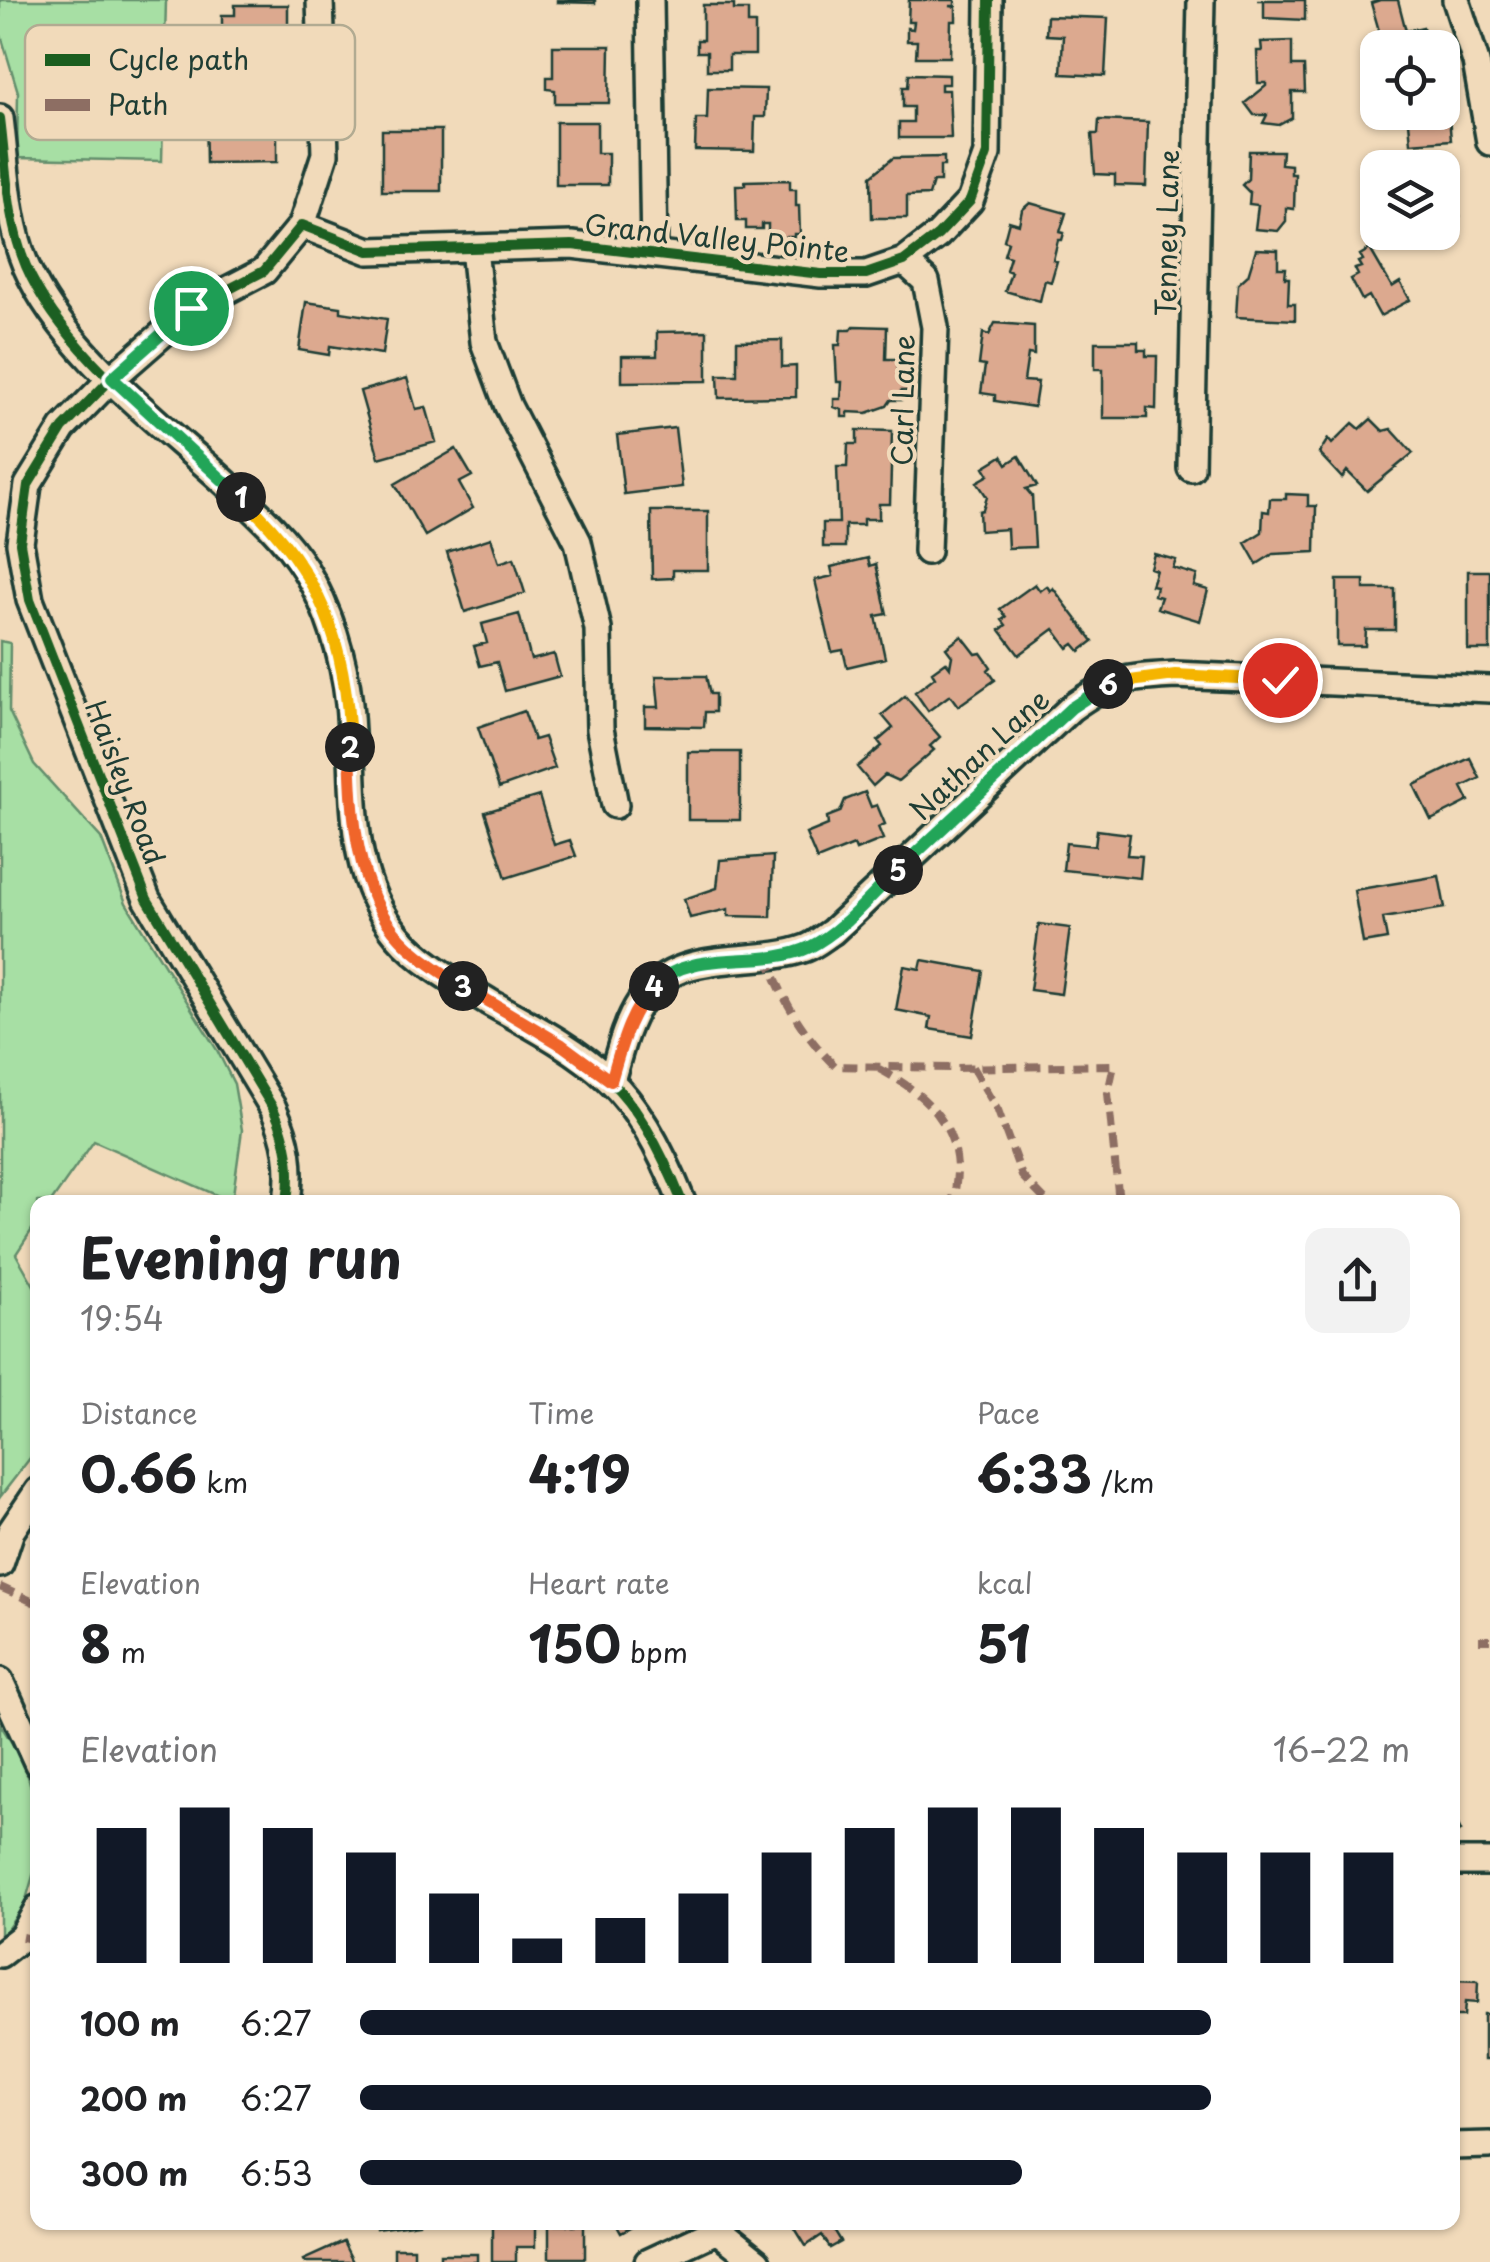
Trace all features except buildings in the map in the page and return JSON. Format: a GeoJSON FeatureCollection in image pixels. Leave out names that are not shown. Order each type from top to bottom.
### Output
{"type":"FeatureCollection","features":[{"type":"Feature","properties":{"kind":"street"},"geometry":{"type":"LineString","coordinates":[[320,0],[321,25]]}},
{"type":"Feature","properties":{"kind":"street"},"geometry":{"type":"LineString","coordinates":[[650,0],[654,254]]}},
{"type":"Feature","properties":{"kind":"street","name":"Grand Valley Pointe"},"geometry":{"type":"LineString","coordinates":[[302,224],[369,251],[572,245],[821,274],[866,274],[904,262],[938,235],[970,200],[987,154],[989,0]]}},
{"type":"Feature","properties":{"kind":"street","name":"Tenney Lane"},"geometry":{"type":"LineString","coordinates":[[1191,468],[1200,0]]}},
{"type":"Feature","properties":{"kind":"street"},"geometry":{"type":"LineString","coordinates":[[1456,0],[1476,62],[1490,142]]}},
{"type":"Feature","properties":{"kind":"street"},"geometry":{"type":"LineString","coordinates":[[0,118],[16,230],[25,264],[46,304],[74,344],[264,519],[304,566],[324,604],[349,704],[358,852],[377,906],[399,937],[428,963],[562,1045],[611,1081],[648,1131],[679,1195]]}},
{"type":"Feature","properties":{"kind":"street"},"geometry":{"type":"LineString","coordinates":[[112,378],[191,308],[264,271],[302,224],[325,154],[325,140]]}},
{"type":"Feature","properties":{"kind":"street"},"geometry":{"type":"LineString","coordinates":[[474,249],[484,342],[508,406],[578,542],[598,629],[600,729],[614,806]]}},
{"type":"Feature","properties":{"kind":"street","name":"Carl Lane"},"geometry":{"type":"LineString","coordinates":[[904,262],[926,282],[935,327],[927,551]]}},
{"type":"Feature","properties":{"kind":"street","name":"Haisley Road"},"geometry":{"type":"LineString","coordinates":[[112,378],[63,428],[28,485],[10,542],[148,900],[286,1135],[291,1170],[288,1195]]}},
{"type":"Feature","properties":{"kind":"street","name":"Nathan Lane"},"geometry":{"type":"LineString","coordinates":[[611,1081],[626,1028],[642,998],[659,981],[682,967],[808,948],[832,932],[1071,708],[1105,684],[1175,675],[1490,689]]}},
{"type":"Feature","properties":{"kind":"street"},"geometry":{"type":"LineString","coordinates":[[0,1564],[11,1531],[30,1503]]}},
{"type":"Feature","properties":{"kind":"street"},"geometry":{"type":"LineString","coordinates":[[0,1681],[30,1748]]}},
{"type":"Feature","properties":{"kind":"street"},"geometry":{"type":"LineString","coordinates":[[1460,1862],[1490,1862]]}},
{"type":"Feature","properties":{"kind":"street"},"geometry":{"type":"LineString","coordinates":[[0,1954],[22,1937],[30,1922]]}},
{"type":"Feature","properties":{"kind":"street"},"geometry":{"type":"LineString","coordinates":[[1460,2146],[1490,2145]]}},
{"type":"Feature","properties":{"kind":"street"},"geometry":{"type":"LineString","coordinates":[[648,2262],[708,2230]]}},
{"type":"Feature","properties":{"kind":"street"},"geometry":{"type":"LineString","coordinates":[[720,2230],[757,2262]]}},
{"type":"Feature","properties":{"kind":"green space"},"geometry":{"type":"Polygon","coordinates":[[[0,0],[166,0],[165,25],[25,25],[25,140],[163,140],[162,161],[17,158],[18,92],[0,32],[0,0]]]}},
{"type":"Feature","properties":{"kind":"green space"},"geometry":{"type":"Polygon","coordinates":[[[0,641],[10,643],[9,711],[34,764],[101,838],[126,903],[234,1084],[242,1130],[233,1195],[216,1195],[94,1141],[56,1195],[30,1195],[30,1233],[16,1254],[30,1279],[30,1458],[0,1497],[0,641]]]}},
{"type":"Feature","properties":{"kind":"green space"},"geometry":{"type":"Polygon","coordinates":[[[0,1724],[24,1762],[30,1783],[30,1886],[25,1903],[0,1940],[0,1724]]]}},
{"type":"Feature","properties":{"kind":"marked path"},"geometry":{"type":"LineString","coordinates":[[767,956],[794,1015],[835,1066],[1114,1065],[1108,1093],[1118,1195]]}},
{"type":"Feature","properties":{"kind":"marked path"},"geometry":{"type":"LineString","coordinates":[[972,1067],[998,1111],[1022,1176],[1040,1195]]}},
{"type":"Feature","properties":{"kind":"marked path"},"geometry":{"type":"LineString","coordinates":[[879,1069],[916,1093],[943,1122],[956,1158],[954,1195]]}},
{"type":"Feature","properties":{"kind":"marked path"},"geometry":{"type":"LineString","coordinates":[[0,1587],[30,1600]]}},
{"type":"Feature","properties":{"kind":"marked path"},"geometry":{"type":"LineString","coordinates":[[1479,1640],[1490,1640]]}},
{"type":"Feature","properties":{"kind":"marked path"},"geometry":{"type":"LineString","coordinates":[[22,1937],[30,1938]]}},
{"type":"Feature","properties":{"kind":"cycle path"},"geometry":{"type":"LineString","coordinates":[[288,1195],[288,1154],[273,1108],[147,899],[30,600],[20,543],[28,485],[63,428],[112,378],[191,309],[264,271],[302,225],[369,251],[572,245],[821,274],[866,274],[904,261],[938,235],[970,201],[987,154],[989,0]]}},
{"type":"Feature","properties":{"kind":"cycle path"},"geometry":{"type":"LineString","coordinates":[[0,118],[15,231],[26,266],[43,298],[64,328],[116,385],[270,525],[314,584],[343,669],[360,854],[380,910],[398,936],[429,964],[567,1047],[609,1080],[642,1121],[679,1195]]}},
{"type":"Feature","properties":{"kind":"route"},"geometry":{"type":"LineString","coordinates":[[191,308],[112,378],[264,519],[304,566],[324,604],[349,704],[358,852],[377,906],[399,937],[428,963],[562,1045],[611,1081],[626,1028],[642,998],[659,981],[682,967],[808,948],[832,932],[1071,708],[1105,684],[1175,675],[1280,680]]}}]}
